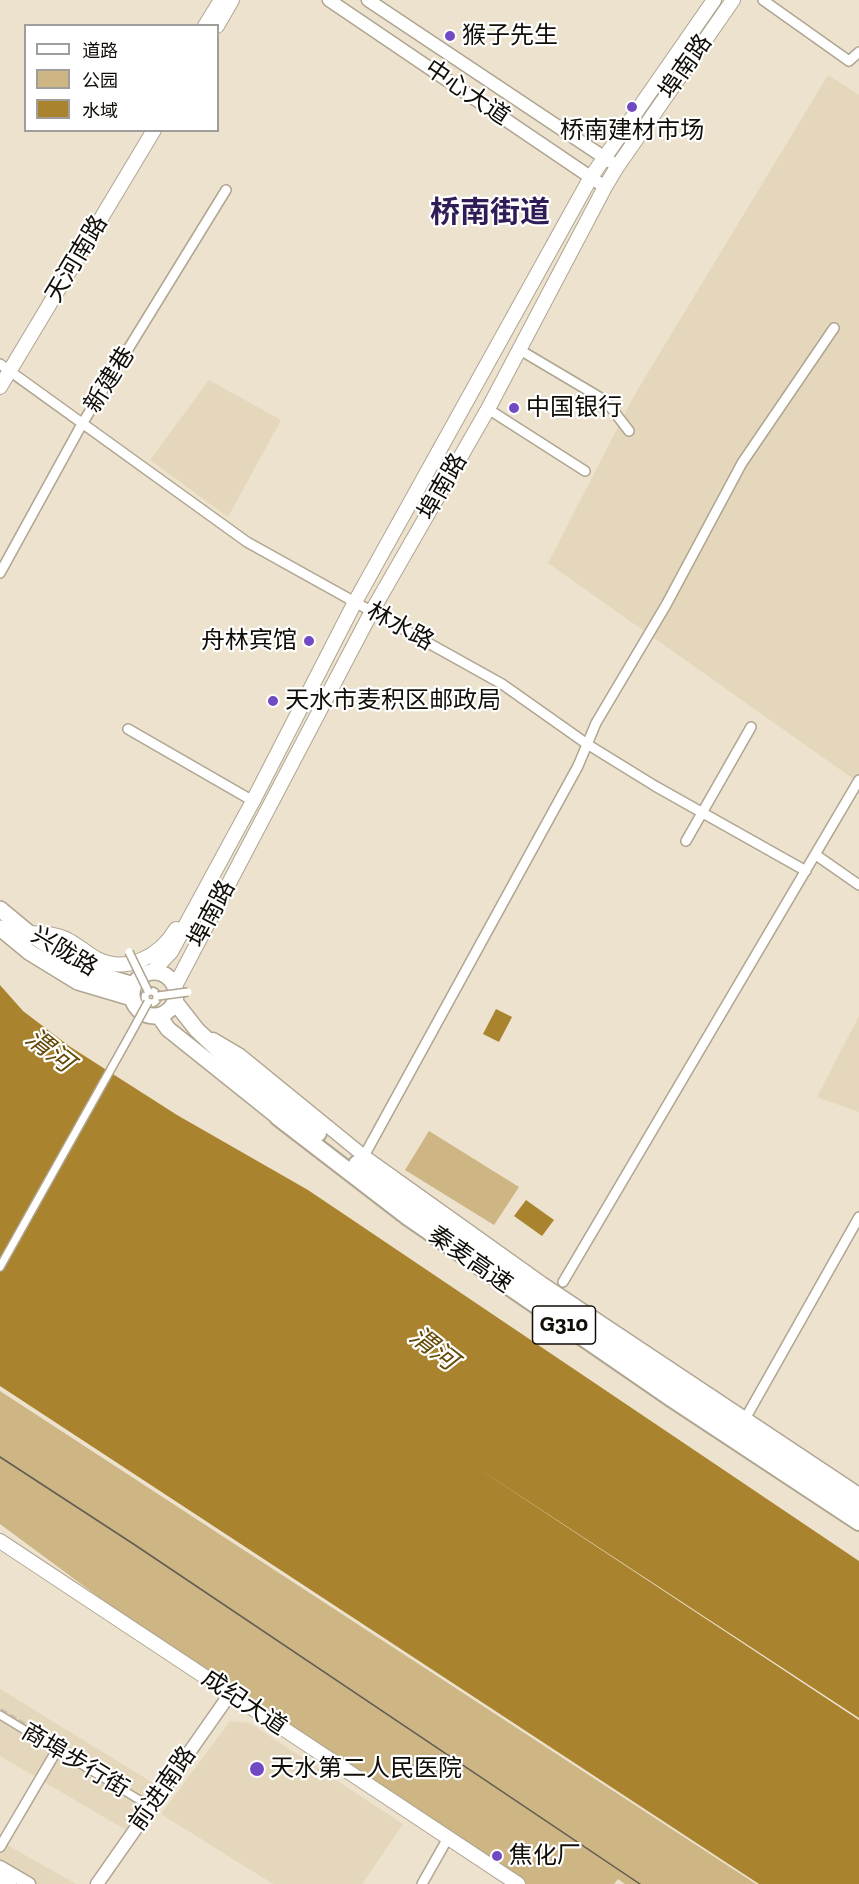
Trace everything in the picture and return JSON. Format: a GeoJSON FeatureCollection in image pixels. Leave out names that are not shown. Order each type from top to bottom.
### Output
{"type":"FeatureCollection","features":[{"type":"Feature","properties":{"kind":"highway","name":"兴陇路"},"geometry":{"type":"LineString","coordinates":[[0,909],[29,933],[86,971],[133,992]]}},
{"type":"Feature","properties":{"kind":"highway","name":"兴陇路"},"geometry":{"type":"LineString","coordinates":[[0,928],[29,952],[78,982],[133,992]]}},
{"type":"Feature","properties":{"kind":"highway"},"geometry":{"type":"LineString","coordinates":[[133,992],[141,976],[152,972],[166,975],[179,993],[166,1013],[159,1016]]}},
{"type":"Feature","properties":{"kind":"highway","name":"秦麦高速"},"geometry":{"type":"LineString","coordinates":[[133,992],[139,1011],[159,1016],[168,1029],[283,1113],[600,1336],[859,1506]]}},
{"type":"Feature","properties":{"kind":"highway","name":"秦麦高速"},"geometry":{"type":"LineString","coordinates":[[179,993],[197,1030],[283,1113],[408,1217],[671,1398],[859,1522]]}},
{"type":"Feature","properties":{"kind":"main road"},"geometry":{"type":"LineString","coordinates":[[207,24],[220,0]]}},
{"type":"Feature","properties":{"kind":"main road"},"geometry":{"type":"LineString","coordinates":[[218,24],[232,0]]}},
{"type":"Feature","properties":{"kind":"main road","name":"中心大道"},"geometry":{"type":"LineString","coordinates":[[329,0],[605,187]]}},
{"type":"Feature","properties":{"kind":"main road","name":"中心大道"},"geometry":{"type":"LineString","coordinates":[[368,0],[617,167]]}},
{"type":"Feature","properties":{"kind":"main road","name":"埠南路"},"geometry":{"type":"LineString","coordinates":[[152,972],[171,952],[253,801],[355,602],[591,177],[714,0]]}},
{"type":"Feature","properties":{"kind":"main road","name":"埠南路"},"geometry":{"type":"LineString","coordinates":[[179,993],[195,946],[372,611],[488,409],[605,187],[733,0]]}},
{"type":"Feature","properties":{"kind":"main road","name":"天河南路"},"geometry":{"type":"LineString","coordinates":[[0,387],[4,369],[143,132]]}},
{"type":"Feature","properties":{"kind":"main road","name":"天河南路"},"geometry":{"type":"LineString","coordinates":[[4,369],[153,132]]}},
{"type":"Feature","properties":{"kind":"main road"},"geometry":{"type":"LineString","coordinates":[[29,933],[54,935],[65,939],[97,959],[126,966],[146,958],[163,945],[171,936],[189,905],[207,886]]}},
{"type":"Feature","properties":{"kind":"main road"},"geometry":{"type":"LineString","coordinates":[[178,938],[185,946],[195,946]]}},
{"type":"Feature","properties":{"kind":"main road"},"geometry":{"type":"LineString","coordinates":[[197,1030],[240,1055],[364,1156],[542,1283],[859,1494]]}},
{"type":"Feature","properties":{"kind":"main road","name":"成纪大道"},"geometry":{"type":"LineString","coordinates":[[0,1541],[518,1884]]}},
{"type":"Feature","properties":{"kind":"main road","name":"前进南路"},"geometry":{"type":"LineString","coordinates":[[97,1884],[230,1694]]}},
{"type":"Feature","properties":{"kind":"main road"},"geometry":{"type":"LineString","coordinates":[[0,1867],[28,1884]]}},
{"type":"Feature","properties":{"kind":"main road"},"geometry":{"type":"LineString","coordinates":[[0,1878],[10,1884]]}},
{"type":"Feature","properties":{"kind":"street"},"geometry":{"type":"LineString","coordinates":[[763,0],[849,61],[859,52]]}},
{"type":"Feature","properties":{"kind":"street","name":"新建巷"},"geometry":{"type":"LineString","coordinates":[[0,573],[82,424],[226,190]]}},
{"type":"Feature","properties":{"kind":"street"},"geometry":{"type":"LineString","coordinates":[[364,1156],[578,766],[596,723],[666,605],[742,463],[834,328]]}},
{"type":"Feature","properties":{"kind":"street"},"geometry":{"type":"LineString","coordinates":[[520,350],[606,401],[629,431]]}},
{"type":"Feature","properties":{"kind":"street","name":"林水路"},"geometry":{"type":"LineString","coordinates":[[4,369],[247,542],[502,684],[587,744],[806,872]]}},
{"type":"Feature","properties":{"kind":"street"},"geometry":{"type":"LineString","coordinates":[[488,409],[585,471]]}},
{"type":"Feature","properties":{"kind":"street"},"geometry":{"type":"LineString","coordinates":[[686,841],[751,727]]}},
{"type":"Feature","properties":{"kind":"street"},"geometry":{"type":"LineString","coordinates":[[128,729],[253,801]]}},
{"type":"Feature","properties":{"kind":"street"},"geometry":{"type":"LineString","coordinates":[[562,1282],[859,780]]}},
{"type":"Feature","properties":{"kind":"street"},"geometry":{"type":"LineString","coordinates":[[816,855],[859,885]]}},
{"type":"Feature","properties":{"kind":"street"},"geometry":{"type":"LineString","coordinates":[[129,952],[148,991]]}},
{"type":"Feature","properties":{"kind":"street"},"geometry":{"type":"LineString","coordinates":[[148,991],[154,991],[158,996]]}},
{"type":"Feature","properties":{"kind":"street"},"geometry":{"type":"LineString","coordinates":[[148,991],[145,996],[148,1002]]}},
{"type":"Feature","properties":{"kind":"street"},"geometry":{"type":"LineString","coordinates":[[158,996],[179,993]]}},
{"type":"Feature","properties":{"kind":"street"},"geometry":{"type":"LineString","coordinates":[[148,1002],[155,1002],[158,996]]}},
{"type":"Feature","properties":{"kind":"street"},"geometry":{"type":"LineString","coordinates":[[0,1267],[148,1002]]}},
{"type":"Feature","properties":{"kind":"street"},"geometry":{"type":"LineString","coordinates":[[745,1419],[859,1217]]}},
{"type":"Feature","properties":{"kind":"street","name":"商埠步行街"},"geometry":{"type":"LineString","coordinates":[[0,1715],[151,1807]]}},
{"type":"Feature","properties":{"kind":"street"},"geometry":{"type":"LineString","coordinates":[[0,1847],[57,1750]]}},
{"type":"Feature","properties":{"kind":"street"},"geometry":{"type":"LineString","coordinates":[[422,1884],[448,1838]]}},
{"type":"Feature","properties":{"kind":"shaded area"},"geometry":{"type":"Polygon","coordinates":[[[828,75],[859,95],[859,792],[852,778],[548,563],[635,394],[828,75]]]}},
{"type":"Feature","properties":{"kind":"shaded area"},"geometry":{"type":"Polygon","coordinates":[[[209,380],[281,420],[228,517],[150,460],[209,380]]]}},
{"type":"Feature","properties":{"kind":"shaded area"},"geometry":{"type":"Polygon","coordinates":[[[859,1016],[859,1112],[817,1097],[859,1016]]]}},
{"type":"Feature","properties":{"kind":"shaded area"},"geometry":{"type":"Polygon","coordinates":[[[0,1689],[158,1786],[126,1830],[0,1756],[0,1689]]]}},
{"type":"Feature","properties":{"kind":"shaded area","name":"天水第二人民医院"},"geometry":{"type":"Polygon","coordinates":[[[230,1721],[250,1723],[403,1824],[362,1884],[273,1884],[161,1814],[230,1721]]]}},
{"type":"Feature","properties":{"kind":"shaded area"},"geometry":{"type":"Polygon","coordinates":[[[0,1841],[76,1884],[0,1884],[0,1841]]]}},
{"type":"Feature","properties":{"kind":"green space"},"geometry":{"type":"Polygon","coordinates":[[[429,1131],[519,1187],[494,1225],[405,1170],[429,1131]]]}},
{"type":"Feature","properties":{"kind":"green space"},"geometry":{"type":"Polygon","coordinates":[[[0,1391],[756,1884],[625,1884],[618,1879],[614,1884],[524,1884],[230,1694],[0,1524],[0,1391]]]}},
{"type":"Feature","properties":{"kind":"water","name":"渭河"},"geometry":{"type":"Polygon","coordinates":[[[0,985],[23,1011],[69,1046],[177,1115],[308,1190],[859,1561],[859,1718],[467,1461],[859,1720],[859,1884],[759,1884],[0,1386],[0,985]]]}},
{"type":"Feature","properties":{"kind":"water"},"geometry":{"type":"Polygon","coordinates":[[[496,1009],[512,1017],[499,1042],[483,1034],[496,1009]]]}},
{"type":"Feature","properties":{"kind":"water"},"geometry":{"type":"Polygon","coordinates":[[[526,1200],[554,1220],[542,1236],[514,1216],[526,1200]]]}},
{"type":"Feature","properties":{"kind":"tunnel"},"geometry":{"type":"LineString","coordinates":[[0,1711],[109,1777],[106,1788]]}},
{"type":"Feature","properties":{"kind":"tunnel"},"geometry":{"type":"LineString","coordinates":[[29,1742],[32,1730]]}},
{"type":"Feature","properties":{"kind":"tram line"},"geometry":{"type":"LineString","coordinates":[[0,1457],[640,1884]]}},
{"type":"Feature","properties":{"kind":"place","name":"猴子先生"},"geometry":{"type":"Point","coordinates":[450,36]}},
{"type":"Feature","properties":{"kind":"place","name":"桥南建材市场"},"geometry":{"type":"Point","coordinates":[632,107]}},
{"type":"Feature","properties":{"kind":"place","name":"中国银行"},"geometry":{"type":"Point","coordinates":[514,408]}},
{"type":"Feature","properties":{"kind":"place","name":"舟林宾馆"},"geometry":{"type":"Point","coordinates":[309,641]}},
{"type":"Feature","properties":{"kind":"place","name":"天水市麦积区邮政局"},"geometry":{"type":"Point","coordinates":[273,701]}},
{"type":"Feature","properties":{"kind":"place","name":"天水第二人民医院"},"geometry":{"type":"Point","coordinates":[257,1769]}},
{"type":"Feature","properties":{"kind":"place","name":"焦化厂"},"geometry":{"type":"Point","coordinates":[497,1856]}},
{"type":"Feature","properties":{"kind":"district","name":"桥南街道"},"geometry":{"type":"Point","coordinates":[490,213]}}]}
